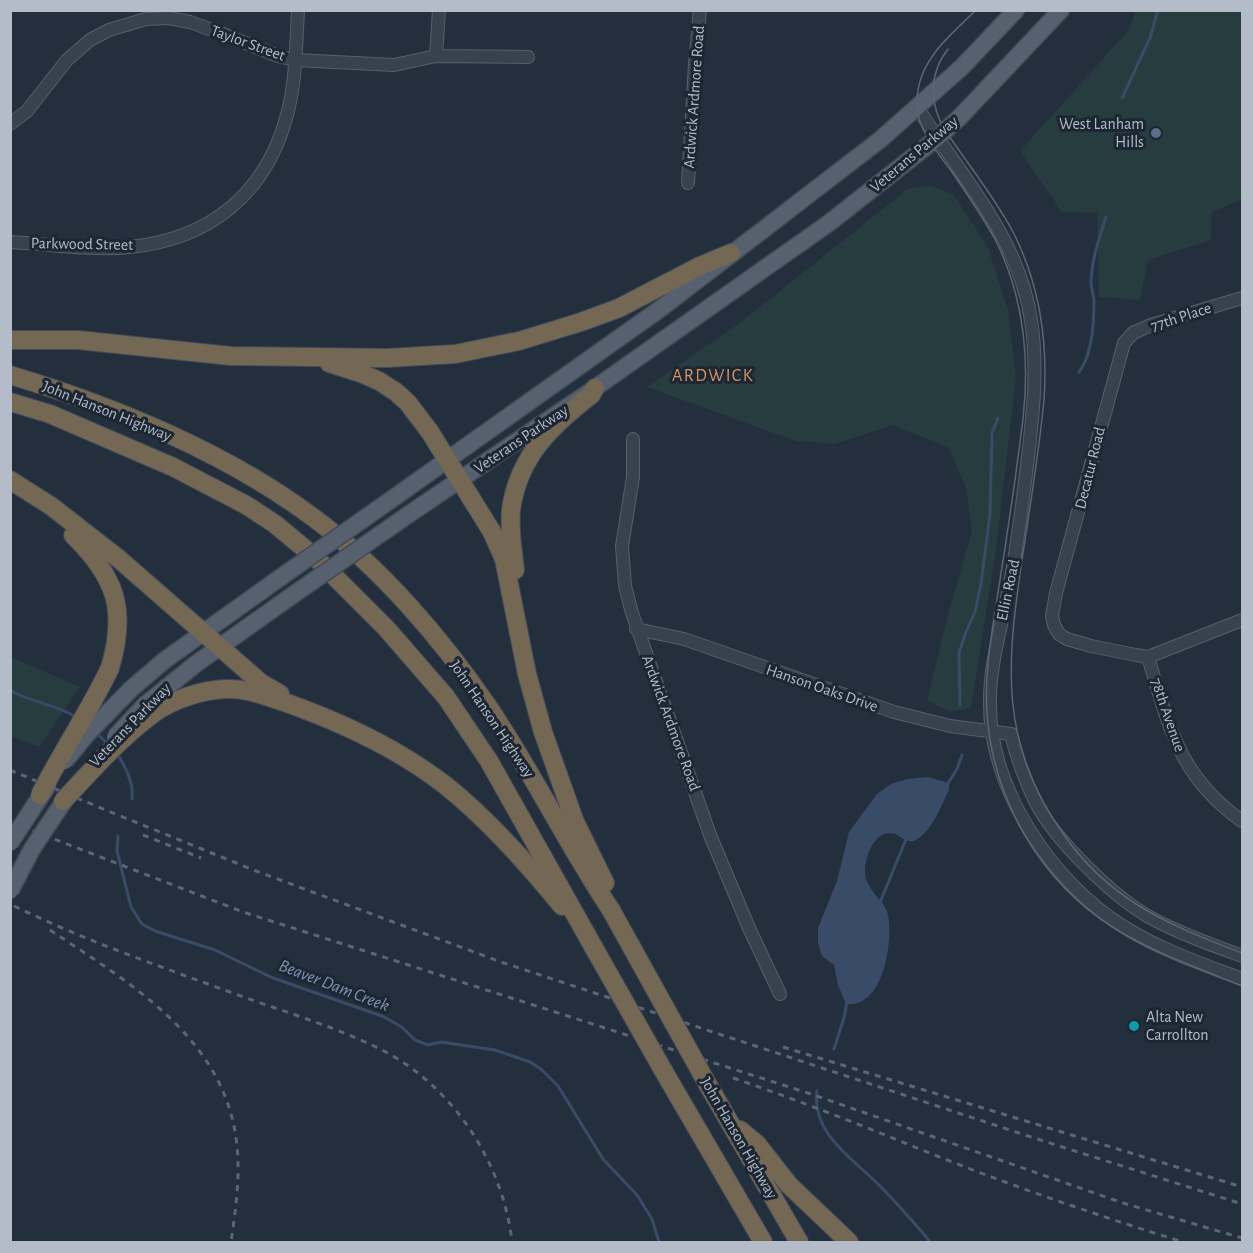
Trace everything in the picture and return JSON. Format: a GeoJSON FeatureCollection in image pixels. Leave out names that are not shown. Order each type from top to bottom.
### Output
{"type":"FeatureCollection","features":[{"type":"Feature","properties":{"kind":"highway"},"geometry":{"type":"LineString","coordinates":[[10,340],[78,340],[231,356],[387,358],[455,354],[519,341],[581,322],[619,308],[700,266],[731,253]]}},
{"type":"Feature","properties":{"kind":"highway"},"geometry":{"type":"LineString","coordinates":[[304,358],[363,374],[396,392],[419,417],[492,532],[504,559],[523,656],[543,732],[575,822],[604,879],[611,910]]}},
{"type":"Feature","properties":{"kind":"highway","name":"John Hanson Highway"},"geometry":{"type":"LineString","coordinates":[[10,375],[66,392],[110,409],[205,452],[280,495],[342,540],[409,608],[465,676],[518,752],[592,882],[611,910],[708,1085],[799,1242]]}},
{"type":"Feature","properties":{"kind":"highway"},"geometry":{"type":"LineString","coordinates":[[523,656],[511,536],[511,510],[518,483],[528,459],[548,432],[591,395],[595,388]]}},
{"type":"Feature","properties":{"kind":"highway","name":"John Hanson Highway"},"geometry":{"type":"LineString","coordinates":[[10,402],[50,414],[172,467],[246,504],[275,524],[316,559],[386,628],[446,697],[476,739],[763,1242]]}},
{"type":"Feature","properties":{"kind":"highway"},"geometry":{"type":"LineString","coordinates":[[10,480],[60,512],[204,632],[261,683],[310,711],[380,743],[445,786],[508,843],[594,948]]}},
{"type":"Feature","properties":{"kind":"highway"},"geometry":{"type":"LineString","coordinates":[[10,486],[53,516],[87,548],[106,574],[114,592],[116,609],[116,645],[110,668],[98,694],[58,759],[40,795]]}},
{"type":"Feature","properties":{"kind":"highway"},"geometry":{"type":"LineString","coordinates":[[63,801],[149,709],[226,689],[260,694],[310,711]]}},
{"type":"Feature","properties":{"kind":"highway"},"geometry":{"type":"LineString","coordinates":[[728,1120],[757,1144],[789,1185],[849,1242]]}},
{"type":"Feature","properties":{"kind":"main road","name":"Veterans Parkway"},"geometry":{"type":"LineString","coordinates":[[10,843],[40,795],[87,734],[130,689],[165,660],[616,340],[786,214],[881,139],[962,67],[1016,10]]}},
{"type":"Feature","properties":{"kind":"main road","name":"Veterans Parkway"},"geometry":{"type":"LineString","coordinates":[[149,709],[175,679],[829,223],[959,118],[1061,10]]}},
{"type":"Feature","properties":{"kind":"main road"},"geometry":{"type":"LineString","coordinates":[[10,891],[32,849],[63,801]]}},
{"type":"Feature","properties":{"kind":"street","name":"Parkwood Street"},"geometry":{"type":"LineString","coordinates":[[10,242],[127,247],[158,243],[205,227],[237,202],[253,185],[282,133],[288,114],[298,10]]}},
{"type":"Feature","properties":{"kind":"street"},"geometry":{"type":"LineString","coordinates":[[436,56],[439,10]]}},
{"type":"Feature","properties":{"kind":"street","name":"Ardwick Ardmore Road"},"geometry":{"type":"LineString","coordinates":[[688,183],[700,10]]}},
{"type":"Feature","properties":{"kind":"street","name":"Taylor Street"},"geometry":{"type":"LineString","coordinates":[[10,124],[27,111],[77,50],[99,35],[126,23],[146,19],[169,18],[190,22],[278,57],[295,60],[394,65],[436,56],[528,57]]}},
{"type":"Feature","properties":{"kind":"street","name":"Ellin Road"},"geometry":{"type":"LineString","coordinates":[[917,107],[990,213],[1005,239],[1020,273],[1034,341],[1036,377],[1032,420],[1014,564],[994,656],[990,702],[994,744],[1008,787],[1034,840],[1080,892],[1121,926],[1167,950],[1242,980]]}},
{"type":"Feature","properties":{"kind":"street","name":"77th Place"},"geometry":{"type":"LineString","coordinates":[[1124,344],[1133,333],[1152,325],[1242,298]]}},
{"type":"Feature","properties":{"kind":"street","name":"Decatur Road"},"geometry":{"type":"LineString","coordinates":[[1124,344],[1056,593],[1052,616],[1059,634],[1067,639],[1148,657]]}},
{"type":"Feature","properties":{"kind":"street","name":"Ardwick Ardmore Road"},"geometry":{"type":"LineString","coordinates":[[633,439],[633,477],[624,527],[622,564],[636,629],[710,835],[780,994]]}},
{"type":"Feature","properties":{"kind":"street"},"geometry":{"type":"LineString","coordinates":[[1148,657],[1242,620]]}},
{"type":"Feature","properties":{"kind":"street","name":"Hanson Oaks Drive"},"geometry":{"type":"LineString","coordinates":[[636,629],[684,639],[894,712],[930,722],[1011,734],[1017,760],[1037,805],[1057,832],[1096,876],[1152,919],[1186,935],[1242,956]]}},
{"type":"Feature","properties":{"kind":"street","name":"78th Avenue"},"geometry":{"type":"LineString","coordinates":[[1148,657],[1167,718],[1183,759],[1211,795],[1242,821]]}},
{"type":"Feature","properties":{"kind":"green space"},"geometry":{"type":"Polygon","coordinates":[[[1136,11],[1242,11],[1242,199],[1212,212],[1211,240],[1148,260],[1140,300],[1099,297],[1097,213],[1062,212],[1020,151],[1128,31],[1136,11]]]}},
{"type":"Feature","properties":{"kind":"green space"},"geometry":{"type":"Polygon","coordinates":[[[931,186],[953,194],[988,247],[1008,310],[1016,378],[996,549],[971,708],[950,712],[927,700],[950,607],[972,532],[966,487],[948,447],[893,425],[835,444],[796,441],[647,387],[741,322],[909,188],[931,186]]]}},
{"type":"Feature","properties":{"kind":"green space"},"geometry":{"type":"Polygon","coordinates":[[[10,657],[80,687],[39,747],[11,736],[10,657]]]}},
{"type":"Feature","properties":{"kind":"water"},"geometry":{"type":"Polygon","coordinates":[[[928,777],[949,783],[949,790],[927,831],[913,841],[908,841],[895,834],[882,835],[869,851],[865,865],[866,878],[888,915],[887,956],[877,985],[869,996],[859,1002],[846,1004],[838,985],[834,965],[822,956],[818,943],[818,928],[837,881],[849,832],[877,794],[891,784],[907,779],[928,777]]]}},
{"type":"Feature","properties":{"kind":"waterway"},"geometry":{"type":"LineString","coordinates":[[1122,98],[1150,38],[1158,10]]}},
{"type":"Feature","properties":{"kind":"waterway"},"geometry":{"type":"LineString","coordinates":[[1079,372],[1084,365],[1092,337],[1094,318],[1092,273],[1096,249],[1106,217]]}},
{"type":"Feature","properties":{"kind":"waterway"},"geometry":{"type":"LineString","coordinates":[[960,705],[959,653],[975,612],[981,584],[990,514],[992,433],[998,418]]}},
{"type":"Feature","properties":{"kind":"waterway","name":"Beaver Dam Creek"},"geometry":{"type":"LineString","coordinates":[[10,690],[76,717]]}},
{"type":"Feature","properties":{"kind":"waterway","name":"Beaver Dam Creek"},"geometry":{"type":"LineString","coordinates":[[95,732],[108,744]]}},
{"type":"Feature","properties":{"kind":"waterway","name":"Beaver Dam Creek"},"geometry":{"type":"LineString","coordinates":[[117,753],[130,781],[132,799]]}},
{"type":"Feature","properties":{"kind":"waterway"},"geometry":{"type":"LineString","coordinates":[[947,785],[962,755]]}},
{"type":"Feature","properties":{"kind":"waterway","name":"Beaver Dam Creek"},"geometry":{"type":"LineString","coordinates":[[118,836],[117,851],[131,907],[142,924],[155,931],[215,950],[273,978],[382,1016],[402,1027],[415,1040],[428,1045],[441,1042],[495,1050],[530,1062],[541,1069],[558,1086],[603,1159],[637,1195],[652,1219],[659,1242]]}},
{"type":"Feature","properties":{"kind":"waterway"},"geometry":{"type":"LineString","coordinates":[[879,905],[906,839]]}},
{"type":"Feature","properties":{"kind":"waterway"},"geometry":{"type":"LineString","coordinates":[[834,1049],[847,1001]]}},
{"type":"Feature","properties":{"kind":"waterway"},"geometry":{"type":"LineString","coordinates":[[817,1091],[817,1107],[828,1134],[849,1158],[884,1190],[930,1242]]}},
{"type":"Feature","properties":{"kind":"tram line"},"geometry":{"type":"LineString","coordinates":[[976,10],[932,56],[921,78],[917,102],[920,122],[926,135],[996,241],[1013,284],[1023,328],[1026,373],[1023,419],[992,633],[986,697],[991,745],[999,777],[1010,807],[1025,836],[1064,887],[1088,909],[1114,928],[1145,945],[1242,986]]}},
{"type":"Feature","properties":{"kind":"tram line"},"geometry":{"type":"LineString","coordinates":[[948,49],[934,78],[936,110],[945,130],[1012,230],[1029,270],[1043,334],[1044,400],[1017,592],[1011,665],[1012,699],[1017,733],[1027,766],[1042,800],[1064,835],[1079,855],[1106,881],[1136,904],[1161,919],[1242,953]]}},
{"type":"Feature","properties":{"kind":"railway"},"geometry":{"type":"LineString","coordinates":[[10,770],[256,871],[501,962],[1034,1138],[1242,1204]]}},
{"type":"Feature","properties":{"kind":"railway"},"geometry":{"type":"LineString","coordinates":[[10,822],[243,912],[808,1093],[1123,1203],[1242,1238]]}},
{"type":"Feature","properties":{"kind":"railway"},"geometry":{"type":"LineString","coordinates":[[143,835],[201,858]]}},
{"type":"Feature","properties":{"kind":"railway"},"geometry":{"type":"LineString","coordinates":[[14,906],[124,953],[344,1033],[405,1063],[451,1104],[469,1128],[498,1183],[507,1212],[512,1242]]}},
{"type":"Feature","properties":{"kind":"railway"},"geometry":{"type":"LineString","coordinates":[[50,930],[110,970],[167,1015],[192,1041],[212,1070],[227,1102],[236,1138],[237,1190],[231,1242]]}},
{"type":"Feature","properties":{"kind":"railway"},"geometry":{"type":"LineString","coordinates":[[783,1047],[1242,1187]]}},
{"type":"Feature","properties":{"kind":"railway"},"geometry":{"type":"LineString","coordinates":[[733,1078],[812,1106],[1002,1181],[1183,1242]]}},
{"type":"Feature","properties":{"kind":"place","name":"West Lanham Hills"},"geometry":{"type":"Point","coordinates":[1156,133]}},
{"type":"Feature","properties":{"kind":"place","name":"Alta New Carrollton"},"geometry":{"type":"Point","coordinates":[1134,1026]}},
{"type":"Feature","properties":{"kind":"district","name":"ARDWICK"},"geometry":{"type":"Point","coordinates":[713,376]}}]}
